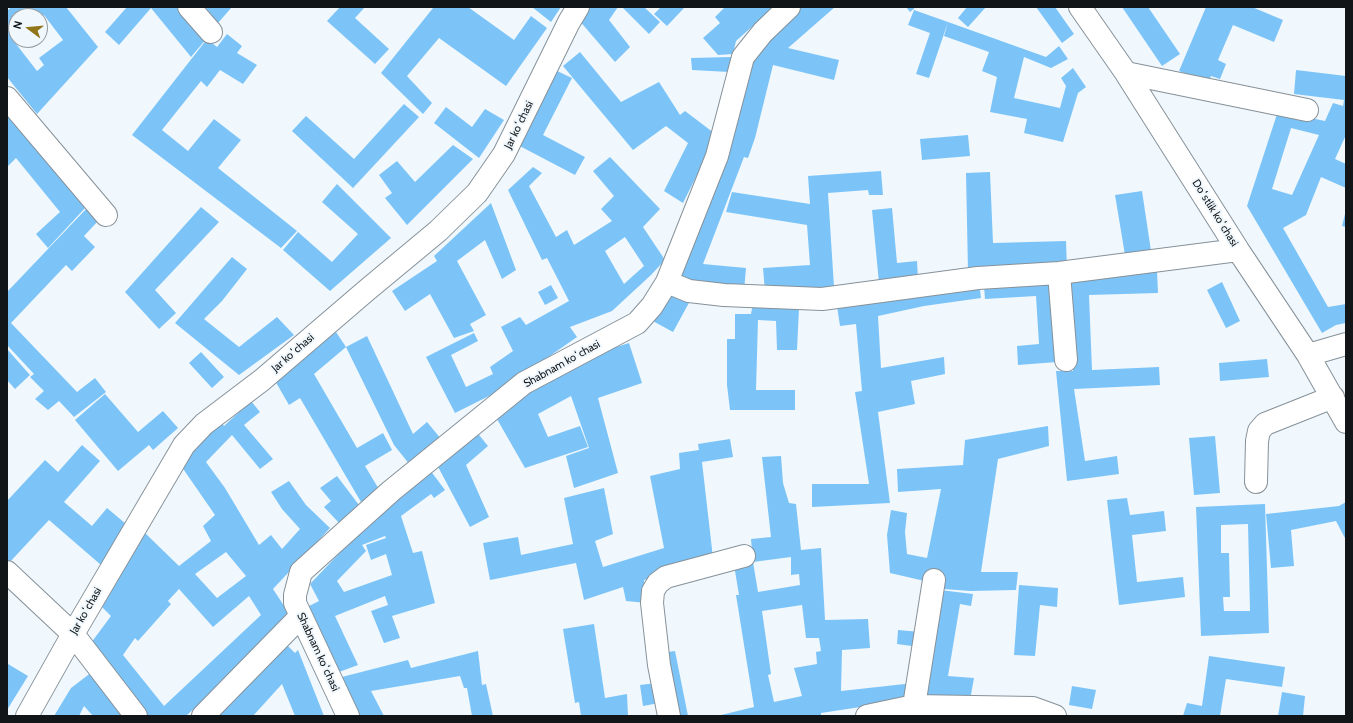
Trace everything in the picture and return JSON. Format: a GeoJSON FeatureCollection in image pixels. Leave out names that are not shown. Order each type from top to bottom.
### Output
{"type":"FeatureCollection","features":[{"type":"Feature","properties":{"kind":"street"},"geometry":{"type":"LineString","coordinates":[[189,7],[210,32]]}},
{"type":"Feature","properties":{"kind":"street","name":"Jar koʻchasi"},"geometry":{"type":"LineString","coordinates":[[27,716],[73,634],[184,445],[204,424],[262,380],[438,231],[477,192],[504,154],[569,22],[578,7]]}},
{"type":"Feature","properties":{"kind":"street","name":"Shabnam koʻchasi"},"geometry":{"type":"LineString","coordinates":[[348,716],[295,603],[295,595],[301,572],[391,491],[524,383],[637,323],[652,306],[667,282],[717,156],[743,57],[763,32],[789,7]]}},
{"type":"Feature","properties":{"kind":"street","name":"Doʻstlik koʻchasi"},"geometry":{"type":"LineString","coordinates":[[1080,7],[1126,74],[1238,250],[1308,355],[1346,422]]}},
{"type":"Feature","properties":{"kind":"street"},"geometry":{"type":"LineString","coordinates":[[1126,74],[1307,110]]}},
{"type":"Feature","properties":{"kind":"street"},"geometry":{"type":"LineString","coordinates":[[7,98],[106,215]]}},
{"type":"Feature","properties":{"kind":"street"},"geometry":{"type":"LineString","coordinates":[[667,282],[689,291],[724,295],[822,298],[978,278],[1059,273],[1238,250]]}},
{"type":"Feature","properties":{"kind":"street"},"geometry":{"type":"LineString","coordinates":[[1059,273],[1066,360]]}},
{"type":"Feature","properties":{"kind":"street"},"geometry":{"type":"LineString","coordinates":[[1308,355],[1346,344]]}},
{"type":"Feature","properties":{"kind":"street"},"geometry":{"type":"LineString","coordinates":[[1256,482],[1256,441],[1259,431],[1265,424],[1333,397]]}},
{"type":"Feature","properties":{"kind":"street"},"geometry":{"type":"LineString","coordinates":[[669,716],[658,657],[652,603],[653,591],[658,583],[666,577],[744,556]]}},
{"type":"Feature","properties":{"kind":"street"},"geometry":{"type":"LineString","coordinates":[[7,572],[73,634],[136,716]]}},
{"type":"Feature","properties":{"kind":"street"},"geometry":{"type":"LineString","coordinates":[[914,706],[934,580]]}},
{"type":"Feature","properties":{"kind":"street"},"geometry":{"type":"LineString","coordinates":[[203,716],[300,616]]}},
{"type":"Feature","properties":{"kind":"street"},"geometry":{"type":"LineString","coordinates":[[867,716],[914,706],[1033,708],[1055,716]]}},
{"type":"Feature","properties":{"kind":"building"},"geometry":{"type":"Polygon","coordinates":[[[11,7],[66,7],[98,47],[37,114],[7,77],[8,10],[8,48],[19,48],[37,71],[44,65],[39,58],[63,40],[48,20],[48,8],[10,8],[11,7]]]}},
{"type":"Feature","properties":{"kind":"building"},"geometry":{"type":"Polygon","coordinates":[[[127,7],[180,7],[207,38],[191,57],[151,8],[119,45],[105,32],[127,7]]]}},
{"type":"Feature","properties":{"kind":"building"},"geometry":{"type":"Polygon","coordinates":[[[205,7],[232,7],[218,23],[205,7]]]}},
{"type":"Feature","properties":{"kind":"building"},"geometry":{"type":"Polygon","coordinates":[[[340,7],[365,7],[355,18],[389,49],[375,64],[327,21],[340,7]]]}},
{"type":"Feature","properties":{"kind":"building"},"geometry":{"type":"Polygon","coordinates":[[[431,7],[468,7],[514,40],[531,16],[547,28],[506,86],[439,38],[407,76],[432,103],[423,114],[381,73],[433,8],[431,7]]]}},
{"type":"Feature","properties":{"kind":"building"},"geometry":{"type":"Polygon","coordinates":[[[532,7],[561,7],[551,22],[532,7]]]}},
{"type":"Feature","properties":{"kind":"building"},"geometry":{"type":"Polygon","coordinates":[[[585,7],[618,7],[609,20],[630,47],[615,62],[578,19],[585,7]]]}},
{"type":"Feature","properties":{"kind":"building"},"geometry":{"type":"Polygon","coordinates":[[[622,7],[644,7],[660,22],[649,34],[622,7]]]}},
{"type":"Feature","properties":{"kind":"building"},"geometry":{"type":"Polygon","coordinates":[[[661,7],[685,7],[667,26],[654,14],[661,7]]]}},
{"type":"Feature","properties":{"kind":"building"},"geometry":{"type":"Polygon","coordinates":[[[725,7],[774,7],[736,41],[733,54],[718,55],[703,38],[720,23],[715,17],[725,7]]]}},
{"type":"Feature","properties":{"kind":"building"},"geometry":{"type":"Polygon","coordinates":[[[799,7],[835,7],[788,48],[839,60],[834,80],[773,65],[755,138],[748,158],[744,157],[703,264],[746,268],[744,291],[676,283],[750,59],[799,7]]]}},
{"type":"Feature","properties":{"kind":"building"},"geometry":{"type":"Polygon","coordinates":[[[906,7],[916,7],[910,12],[906,7]]]}},
{"type":"Feature","properties":{"kind":"building"},"geometry":{"type":"Polygon","coordinates":[[[967,7],[986,7],[968,27],[958,18],[967,7]]]}},
{"type":"Feature","properties":{"kind":"building"},"geometry":{"type":"Polygon","coordinates":[[[1036,7],[1055,7],[1074,34],[1062,43],[1036,7]]]}},
{"type":"Feature","properties":{"kind":"building"},"geometry":{"type":"Polygon","coordinates":[[[1122,7],[1148,7],[1180,54],[1162,66],[1122,7]]]}},
{"type":"Feature","properties":{"kind":"building"},"geometry":{"type":"Polygon","coordinates":[[[1206,7],[1252,7],[1283,20],[1274,42],[1233,25],[1218,60],[1226,64],[1220,79],[1211,76],[1208,83],[1179,71],[1206,7]]]}},
{"type":"Feature","properties":{"kind":"building"},"geometry":{"type":"Polygon","coordinates":[[[914,10],[948,22],[929,78],[916,74],[930,33],[908,25],[914,10]]]}},
{"type":"Feature","properties":{"kind":"building"},"geometry":{"type":"Polygon","coordinates":[[[948,22],[1046,57],[1059,46],[1068,59],[1051,68],[1024,57],[1014,98],[1060,108],[1066,86],[1061,78],[1073,68],[1086,87],[1078,93],[1063,142],[1024,133],[1027,119],[990,112],[997,77],[982,71],[989,52],[944,36],[948,22]]]}},
{"type":"Feature","properties":{"kind":"building"},"geometry":{"type":"Polygon","coordinates":[[[227,34],[242,46],[237,53],[257,65],[243,84],[220,70],[207,87],[201,81],[162,130],[188,151],[214,119],[241,140],[218,168],[297,231],[281,248],[132,135],[207,39],[217,47],[227,34]]]}},
{"type":"Feature","properties":{"kind":"building"},"geometry":{"type":"Polygon","coordinates":[[[580,52],[621,102],[659,82],[680,115],[685,111],[714,133],[708,153],[683,203],[664,191],[688,143],[666,126],[633,150],[563,66],[580,52]]]}},
{"type":"Feature","properties":{"kind":"building"},"geometry":{"type":"Polygon","coordinates":[[[731,57],[729,72],[692,70],[691,58],[731,57]]]}},
{"type":"Feature","properties":{"kind":"building"},"geometry":{"type":"Polygon","coordinates":[[[555,70],[572,78],[543,135],[585,157],[575,175],[516,144],[555,70]]]}},
{"type":"Feature","properties":{"kind":"building"},"geometry":{"type":"Polygon","coordinates":[[[1296,70],[1346,76],[1346,135],[1335,159],[1346,164],[1346,188],[1321,177],[1306,215],[1283,228],[1328,307],[1346,304],[1346,323],[1336,325],[1322,333],[1247,206],[1278,111],[1325,121],[1333,103],[1343,106],[1344,100],[1294,94],[1296,70]],[[1291,128],[1272,189],[1292,195],[1319,135],[1291,128]]]}},
{"type":"Feature","properties":{"kind":"building"},"geometry":{"type":"Polygon","coordinates":[[[404,104],[419,117],[353,188],[292,131],[306,116],[354,159],[404,104]]]}},
{"type":"Feature","properties":{"kind":"building"},"geometry":{"type":"Polygon","coordinates":[[[446,107],[472,127],[485,109],[504,120],[479,158],[434,123],[446,107]]]}},
{"type":"Feature","properties":{"kind":"building"},"geometry":{"type":"Polygon","coordinates":[[[7,110],[86,207],[48,248],[36,234],[60,212],[16,158],[7,167],[7,110]]]}},
{"type":"Feature","properties":{"kind":"building"},"geometry":{"type":"Polygon","coordinates":[[[968,135],[970,156],[922,160],[920,139],[968,135]]]}},
{"type":"Feature","properties":{"kind":"building"},"geometry":{"type":"Polygon","coordinates":[[[453,145],[473,159],[407,225],[385,198],[392,193],[379,175],[397,161],[415,182],[453,145]]]}},
{"type":"Feature","properties":{"kind":"building"},"geometry":{"type":"Polygon","coordinates":[[[610,157],[660,209],[643,227],[665,260],[612,311],[570,327],[577,337],[501,390],[455,413],[426,357],[474,333],[478,341],[451,355],[466,387],[493,374],[490,367],[513,351],[501,327],[520,317],[526,325],[569,301],[547,258],[542,260],[508,190],[533,167],[542,173],[529,186],[556,237],[567,230],[574,245],[612,221],[601,209],[614,196],[593,171],[610,157]],[[625,237],[605,251],[624,284],[644,266],[625,237]]]}},
{"type":"Feature","properties":{"kind":"building"},"geometry":{"type":"Polygon","coordinates":[[[881,171],[883,195],[869,195],[868,190],[828,193],[834,287],[765,292],[763,268],[810,265],[807,225],[726,212],[732,192],[810,204],[808,176],[881,171]]]}},
{"type":"Feature","properties":{"kind":"building"},"geometry":{"type":"Polygon","coordinates":[[[990,172],[993,243],[1066,241],[1067,269],[968,272],[966,173],[990,172]]]}},
{"type":"Feature","properties":{"kind":"building"},"geometry":{"type":"Polygon","coordinates":[[[337,184],[391,238],[330,291],[283,250],[298,232],[332,262],[358,234],[322,202],[337,184]]]}},
{"type":"Feature","properties":{"kind":"building"},"geometry":{"type":"Polygon","coordinates":[[[1142,191],[1151,251],[1125,255],[1115,195],[1142,191]]]}},
{"type":"Feature","properties":{"kind":"building"},"geometry":{"type":"Polygon","coordinates":[[[491,203],[516,270],[502,279],[485,240],[457,261],[486,315],[470,324],[474,331],[454,338],[430,294],[405,311],[392,291],[437,261],[434,256],[491,203]]]}},
{"type":"Feature","properties":{"kind":"building"},"geometry":{"type":"Polygon","coordinates":[[[201,207],[219,222],[155,290],[176,313],[159,329],[125,292],[201,207]]]}},
{"type":"Feature","properties":{"kind":"building"},"geometry":{"type":"Polygon","coordinates":[[[87,208],[99,220],[84,236],[95,247],[72,271],[66,265],[11,323],[77,392],[95,378],[106,392],[74,417],[59,401],[48,410],[35,399],[44,391],[30,377],[34,374],[7,345],[7,292],[87,208]]]}},
{"type":"Feature","properties":{"kind":"building"},"geometry":{"type":"Polygon","coordinates":[[[892,208],[897,263],[917,261],[918,279],[879,283],[872,210],[892,208]]]}},
{"type":"Feature","properties":{"kind":"building"},"geometry":{"type":"Polygon","coordinates":[[[1346,214],[1346,227],[1342,226],[1346,214]]]}},
{"type":"Feature","properties":{"kind":"building"},"geometry":{"type":"Polygon","coordinates":[[[232,257],[247,269],[222,301],[204,319],[239,347],[277,317],[294,335],[239,375],[175,323],[232,257]]]}},
{"type":"Feature","properties":{"kind":"building"},"geometry":{"type":"Polygon","coordinates":[[[1157,271],[1158,293],[1089,295],[1092,370],[1159,367],[1160,385],[1074,389],[1085,461],[1117,456],[1119,474],[1067,481],[1056,371],[1073,371],[1069,274],[1157,271]]]}},
{"type":"Feature","properties":{"kind":"building"},"geometry":{"type":"Polygon","coordinates":[[[979,282],[981,298],[924,306],[878,316],[881,368],[944,357],[945,374],[911,381],[915,404],[878,412],[890,503],[812,507],[812,484],[869,484],[855,392],[862,391],[856,324],[840,326],[837,306],[979,282]]]}},
{"type":"Feature","properties":{"kind":"building"},"geometry":{"type":"Polygon","coordinates":[[[1052,282],[1057,362],[1018,365],[1017,346],[1039,344],[1036,296],[985,299],[984,286],[1052,282]]]}},
{"type":"Feature","properties":{"kind":"building"},"geometry":{"type":"Polygon","coordinates":[[[1222,282],[1240,321],[1226,328],[1207,290],[1222,282]]]}},
{"type":"Feature","properties":{"kind":"building"},"geometry":{"type":"Polygon","coordinates":[[[551,285],[558,298],[545,305],[538,292],[551,285]]]}},
{"type":"Feature","properties":{"kind":"building"},"geometry":{"type":"Polygon","coordinates":[[[668,289],[690,301],[673,332],[651,320],[668,289]]]}},
{"type":"Feature","properties":{"kind":"building"},"geometry":{"type":"Polygon","coordinates":[[[754,298],[799,308],[797,350],[777,350],[776,321],[758,320],[756,390],[795,390],[795,410],[730,410],[727,385],[727,339],[735,339],[735,314],[751,314],[754,298]]]}},
{"type":"Feature","properties":{"kind":"building"},"geometry":{"type":"Polygon","coordinates":[[[336,332],[346,347],[314,374],[357,448],[383,433],[392,450],[365,466],[380,491],[361,502],[300,398],[289,405],[274,379],[286,373],[336,332]]]}},
{"type":"Feature","properties":{"kind":"building"},"geometry":{"type":"Polygon","coordinates":[[[367,336],[413,434],[427,422],[442,440],[410,465],[394,445],[346,347],[367,336]]]}},
{"type":"Feature","properties":{"kind":"building"},"geometry":{"type":"Polygon","coordinates":[[[629,343],[642,383],[598,398],[618,473],[574,488],[566,456],[589,448],[571,396],[538,414],[548,437],[580,426],[588,447],[525,468],[493,412],[569,362],[629,343]]]}},
{"type":"Feature","properties":{"kind":"building"},"geometry":{"type":"Polygon","coordinates":[[[7,349],[30,375],[15,389],[7,380],[7,349]]]}},
{"type":"Feature","properties":{"kind":"building"},"geometry":{"type":"Polygon","coordinates":[[[201,352],[224,377],[212,388],[189,363],[201,352]]]}},
{"type":"Feature","properties":{"kind":"building"},"geometry":{"type":"Polygon","coordinates":[[[1267,359],[1269,377],[1220,381],[1219,363],[1267,359]]]}},
{"type":"Feature","properties":{"kind":"building"},"geometry":{"type":"Polygon","coordinates":[[[105,394],[138,432],[163,411],[178,428],[153,450],[149,445],[118,471],[75,420],[105,394]]]}},
{"type":"Feature","properties":{"kind":"building"},"geometry":{"type":"Polygon","coordinates":[[[251,401],[260,412],[244,425],[273,459],[260,469],[232,435],[206,462],[225,488],[259,545],[271,535],[282,549],[300,529],[282,509],[271,492],[289,481],[306,505],[330,528],[273,589],[292,618],[186,716],[145,716],[88,647],[111,616],[102,607],[145,533],[179,566],[211,541],[203,526],[215,515],[177,460],[220,420],[224,426],[251,401]],[[226,552],[195,574],[217,598],[246,576],[226,552]],[[179,589],[168,601],[171,604],[138,641],[135,638],[123,655],[164,706],[261,615],[249,596],[213,627],[179,589]]]}},
{"type":"Feature","properties":{"kind":"building"},"geometry":{"type":"Polygon","coordinates":[[[1048,426],[1049,446],[998,459],[981,572],[1018,572],[1016,590],[970,591],[944,589],[929,582],[890,573],[887,535],[891,510],[907,513],[905,532],[907,554],[927,558],[941,489],[898,492],[897,469],[963,465],[965,440],[1048,426]]]}},
{"type":"Feature","properties":{"kind":"building"},"geometry":{"type":"Polygon","coordinates":[[[475,430],[488,446],[466,465],[489,517],[470,527],[436,463],[475,430]]]}},
{"type":"Feature","properties":{"kind":"building"},"geometry":{"type":"Polygon","coordinates":[[[1215,436],[1220,493],[1194,495],[1189,438],[1215,436]]]}},
{"type":"Feature","properties":{"kind":"building"},"geometry":{"type":"Polygon","coordinates":[[[730,439],[733,457],[702,462],[713,558],[644,580],[647,603],[626,601],[623,587],[584,600],[576,563],[490,580],[483,543],[518,537],[521,555],[573,544],[564,498],[604,488],[613,534],[595,541],[603,567],[664,548],[650,476],[680,469],[679,453],[699,450],[698,444],[730,439]]]}},
{"type":"Feature","properties":{"kind":"building"},"geometry":{"type":"Polygon","coordinates":[[[82,445],[100,461],[64,502],[92,526],[107,508],[132,529],[101,565],[49,520],[8,564],[7,501],[45,460],[58,472],[82,445]]]}},
{"type":"Feature","properties":{"kind":"building"},"geometry":{"type":"Polygon","coordinates":[[[781,456],[783,483],[789,503],[796,504],[801,550],[821,548],[825,620],[868,619],[870,648],[842,650],[841,691],[914,683],[913,699],[821,713],[821,716],[717,716],[754,707],[736,595],[739,595],[734,565],[753,562],[751,539],[771,537],[762,457],[781,456]],[[791,557],[753,562],[758,592],[800,585],[799,574],[791,575],[791,557]],[[802,605],[762,611],[771,674],[768,675],[774,702],[802,696],[794,668],[817,664],[816,652],[821,651],[819,638],[806,638],[802,605]]]}},
{"type":"Feature","properties":{"kind":"building"},"geometry":{"type":"Polygon","coordinates":[[[430,470],[445,490],[434,498],[431,494],[401,516],[413,553],[422,551],[435,603],[392,616],[400,638],[384,643],[371,611],[388,605],[385,596],[335,616],[358,665],[339,672],[309,606],[319,601],[310,584],[350,542],[430,470]],[[385,536],[362,545],[366,551],[337,581],[344,592],[392,575],[386,554],[371,560],[366,545],[386,538],[385,536]]]}},
{"type":"Feature","properties":{"kind":"building"},"geometry":{"type":"Polygon","coordinates":[[[337,476],[359,505],[340,524],[324,507],[331,501],[320,488],[337,476]]]}},
{"type":"Feature","properties":{"kind":"building"},"geometry":{"type":"Polygon","coordinates":[[[1127,498],[1130,515],[1164,511],[1166,531],[1132,535],[1137,582],[1183,577],[1185,597],[1119,605],[1107,500],[1127,498]]]}},
{"type":"Feature","properties":{"kind":"building"},"geometry":{"type":"Polygon","coordinates":[[[1346,502],[1346,540],[1336,521],[1291,530],[1294,566],[1271,568],[1266,514],[1339,506],[1346,502]]]}},
{"type":"Feature","properties":{"kind":"building"},"geometry":{"type":"Polygon","coordinates":[[[1265,504],[1269,633],[1201,636],[1196,507],[1265,504]],[[1248,524],[1221,525],[1221,553],[1229,553],[1230,597],[1223,597],[1224,611],[1250,611],[1248,524]]]}},
{"type":"Feature","properties":{"kind":"building"},"geometry":{"type":"Polygon","coordinates":[[[1019,585],[1058,588],[1057,607],[1040,605],[1035,656],[1014,655],[1019,585]]]}},
{"type":"Feature","properties":{"kind":"building"},"geometry":{"type":"Polygon","coordinates":[[[940,590],[973,594],[971,606],[960,604],[948,676],[974,678],[970,700],[921,698],[940,590]]]}},
{"type":"Feature","properties":{"kind":"building"},"geometry":{"type":"Polygon","coordinates":[[[594,624],[605,698],[627,694],[628,716],[581,716],[579,702],[575,703],[563,629],[594,624]]]}},
{"type":"Feature","properties":{"kind":"building"},"geometry":{"type":"Polygon","coordinates":[[[898,630],[920,632],[919,647],[897,644],[898,630]]]}},
{"type":"Feature","properties":{"kind":"building"},"geometry":{"type":"Polygon","coordinates":[[[282,640],[295,653],[298,650],[324,716],[295,716],[282,684],[253,716],[210,716],[282,640]]]}},
{"type":"Feature","properties":{"kind":"building"},"geometry":{"type":"Polygon","coordinates":[[[478,651],[482,685],[486,684],[493,716],[472,716],[467,688],[464,688],[460,676],[371,691],[384,716],[357,716],[338,678],[408,660],[411,668],[478,651]]]}},
{"type":"Feature","properties":{"kind":"building"},"geometry":{"type":"Polygon","coordinates":[[[675,651],[688,716],[673,716],[661,653],[675,651]]]}},
{"type":"Feature","properties":{"kind":"building"},"geometry":{"type":"Polygon","coordinates":[[[1209,656],[1285,667],[1282,687],[1226,679],[1220,716],[1183,716],[1187,703],[1202,706],[1209,656]]]}},
{"type":"Feature","properties":{"kind":"building"},"geometry":{"type":"Polygon","coordinates":[[[8,664],[28,676],[7,710],[7,665],[8,664]]]}},
{"type":"Feature","properties":{"kind":"building"},"geometry":{"type":"Polygon","coordinates":[[[92,672],[128,716],[93,716],[84,706],[79,716],[54,716],[71,688],[92,672]]]}},
{"type":"Feature","properties":{"kind":"building"},"geometry":{"type":"Polygon","coordinates":[[[656,683],[659,703],[643,706],[640,685],[656,683]]]}},
{"type":"Feature","properties":{"kind":"building"},"geometry":{"type":"Polygon","coordinates":[[[1072,686],[1096,690],[1092,709],[1069,705],[1072,686]]]}},
{"type":"Feature","properties":{"kind":"building"},"geometry":{"type":"Polygon","coordinates":[[[1282,692],[1305,696],[1303,716],[1278,716],[1282,692]]]}}]}
